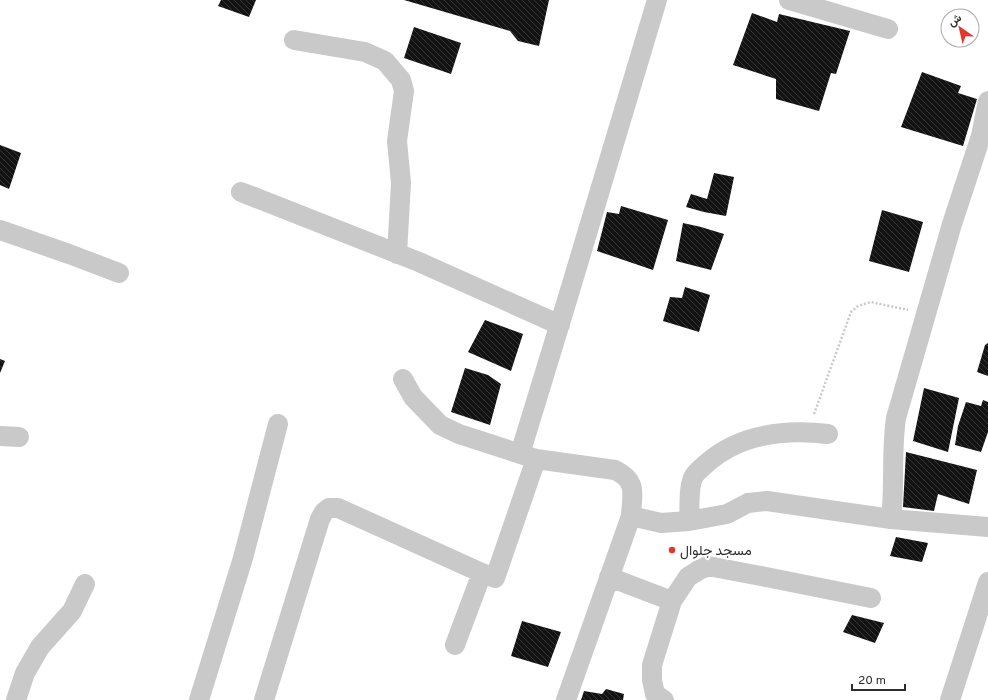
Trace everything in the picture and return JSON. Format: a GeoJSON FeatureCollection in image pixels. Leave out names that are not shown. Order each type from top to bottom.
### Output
{"type":"FeatureCollection","features":[{"type":"Feature","properties":{"kind":"street"},"geometry":{"type":"LineString","coordinates":[[264,700],[320,518],[329,508],[338,508],[495,578],[528,456],[560,325],[657,0]]}},
{"type":"Feature","properties":{"kind":"street"},"geometry":{"type":"LineString","coordinates":[[789,0],[888,29]]}},
{"type":"Feature","properties":{"kind":"street"},"geometry":{"type":"LineString","coordinates":[[294,40],[365,52],[385,61],[401,80],[404,91],[397,141],[401,183],[396,254]]}},
{"type":"Feature","properties":{"kind":"street"},"geometry":{"type":"LineString","coordinates":[[891,519],[893,500],[894,433],[896,418],[952,224],[981,136],[988,101]]}},
{"type":"Feature","properties":{"kind":"street"},"geometry":{"type":"LineString","coordinates":[[240,192],[419,262],[560,325]]}},
{"type":"Feature","properties":{"kind":"street"},"geometry":{"type":"LineString","coordinates":[[0,230],[119,273]]}},
{"type":"Feature","properties":{"kind":"street"},"geometry":{"type":"LineString","coordinates":[[403,378],[412,397],[440,425],[459,434],[528,456],[615,470],[625,474],[633,486],[632,516],[566,700]]}},
{"type":"Feature","properties":{"kind":"street"},"geometry":{"type":"LineString","coordinates":[[199,700],[243,558],[278,424]]}},
{"type":"Feature","properties":{"kind":"street"},"geometry":{"type":"LineString","coordinates":[[689,521],[693,476],[711,459],[740,442],[762,436],[808,431],[828,434]]}},
{"type":"Feature","properties":{"kind":"street"},"geometry":{"type":"LineString","coordinates":[[632,516],[661,523],[689,521],[727,514],[748,503],[767,501],[891,519],[988,527]]}},
{"type":"Feature","properties":{"kind":"street"},"geometry":{"type":"LineString","coordinates":[[664,700],[655,694],[652,680],[652,665],[672,600],[688,577],[699,570],[708,566],[871,598]]}},
{"type":"Feature","properties":{"kind":"street"},"geometry":{"type":"LineString","coordinates":[[455,645],[482,573]]}},
{"type":"Feature","properties":{"kind":"street"},"geometry":{"type":"LineString","coordinates":[[610,577],[672,600]]}},
{"type":"Feature","properties":{"kind":"street"},"geometry":{"type":"LineString","coordinates":[[950,700],[988,582]]}},
{"type":"Feature","properties":{"kind":"street"},"geometry":{"type":"LineString","coordinates":[[16,700],[25,672],[40,647],[72,611],[85,584]]}},
{"type":"Feature","properties":{"kind":"path"},"geometry":{"type":"LineString","coordinates":[[808,431],[851,312],[858,306],[871,302],[926,314]]}},
{"type":"Feature","properties":{"kind":"building"},"geometry":{"type":"Polygon","coordinates":[[[221,0],[256,0],[249,17],[218,6],[221,0]]]}},
{"type":"Feature","properties":{"kind":"building"},"geometry":{"type":"Polygon","coordinates":[[[404,0],[549,0],[539,46],[518,41],[510,31],[404,0]]]}},
{"type":"Feature","properties":{"kind":"building"},"geometry":{"type":"Polygon","coordinates":[[[752,13],[777,22],[779,14],[850,31],[836,74],[831,73],[819,111],[776,99],[776,79],[733,65],[752,13]]]}},
{"type":"Feature","properties":{"kind":"building"},"geometry":{"type":"Polygon","coordinates":[[[414,27],[461,43],[451,74],[404,58],[414,27]]]}},
{"type":"Feature","properties":{"kind":"building"},"geometry":{"type":"Polygon","coordinates":[[[922,72],[961,86],[958,93],[977,99],[963,146],[901,127],[922,72]]]}},
{"type":"Feature","properties":{"kind":"building"},"geometry":{"type":"Polygon","coordinates":[[[0,145],[21,153],[9,189],[0,185],[0,145]]]}},
{"type":"Feature","properties":{"kind":"building"},"geometry":{"type":"Polygon","coordinates":[[[714,173],[734,177],[726,216],[686,207],[691,194],[707,199],[714,173]]]}},
{"type":"Feature","properties":{"kind":"building"},"geometry":{"type":"Polygon","coordinates":[[[621,206],[668,220],[653,270],[597,251],[607,212],[619,214],[621,206]]]}},
{"type":"Feature","properties":{"kind":"building"},"geometry":{"type":"Polygon","coordinates":[[[882,210],[923,222],[909,272],[869,261],[882,210]]]}},
{"type":"Feature","properties":{"kind":"building"},"geometry":{"type":"Polygon","coordinates":[[[683,223],[724,234],[711,270],[676,261],[683,223]]]}},
{"type":"Feature","properties":{"kind":"building"},"geometry":{"type":"Polygon","coordinates":[[[685,287],[710,295],[699,332],[663,321],[670,297],[682,298],[685,287]]]}},
{"type":"Feature","properties":{"kind":"building"},"geometry":{"type":"Polygon","coordinates":[[[485,320],[523,334],[511,371],[468,352],[485,320]]]}},
{"type":"Feature","properties":{"kind":"building"},"geometry":{"type":"Polygon","coordinates":[[[988,343],[988,376],[977,372],[985,345],[988,343]]]}},
{"type":"Feature","properties":{"kind":"building"},"geometry":{"type":"Polygon","coordinates":[[[0,359],[5,361],[0,373],[0,359]]]}},
{"type":"Feature","properties":{"kind":"building"},"geometry":{"type":"Polygon","coordinates":[[[465,368],[488,375],[501,384],[490,425],[451,412],[465,368]]]}},
{"type":"Feature","properties":{"kind":"building"},"geometry":{"type":"Polygon","coordinates":[[[924,388],[959,398],[948,452],[913,441],[924,388]]]}},
{"type":"Feature","properties":{"kind":"building"},"geometry":{"type":"Polygon","coordinates":[[[983,400],[988,402],[988,432],[981,452],[955,445],[958,426],[966,402],[981,406],[983,400]]]}},
{"type":"Feature","properties":{"kind":"building"},"geometry":{"type":"Polygon","coordinates":[[[906,452],[977,470],[969,504],[938,494],[934,511],[903,507],[906,452]]]}},
{"type":"Feature","properties":{"kind":"building"},"geometry":{"type":"Polygon","coordinates":[[[896,537],[928,543],[922,562],[890,556],[896,537]]]}},
{"type":"Feature","properties":{"kind":"building"},"geometry":{"type":"Polygon","coordinates":[[[852,615],[884,623],[875,643],[843,632],[852,615]]]}},
{"type":"Feature","properties":{"kind":"building"},"geometry":{"type":"Polygon","coordinates":[[[522,621],[561,632],[548,667],[511,656],[522,621]]]}},
{"type":"Feature","properties":{"kind":"building"},"geometry":{"type":"Polygon","coordinates":[[[606,689],[624,694],[623,700],[581,700],[584,691],[602,694],[606,689]]]}},
{"type":"Feature","properties":{"kind":"place","name":"مسجد جلوال"},"geometry":{"type":"Point","coordinates":[672,550]}}]}
